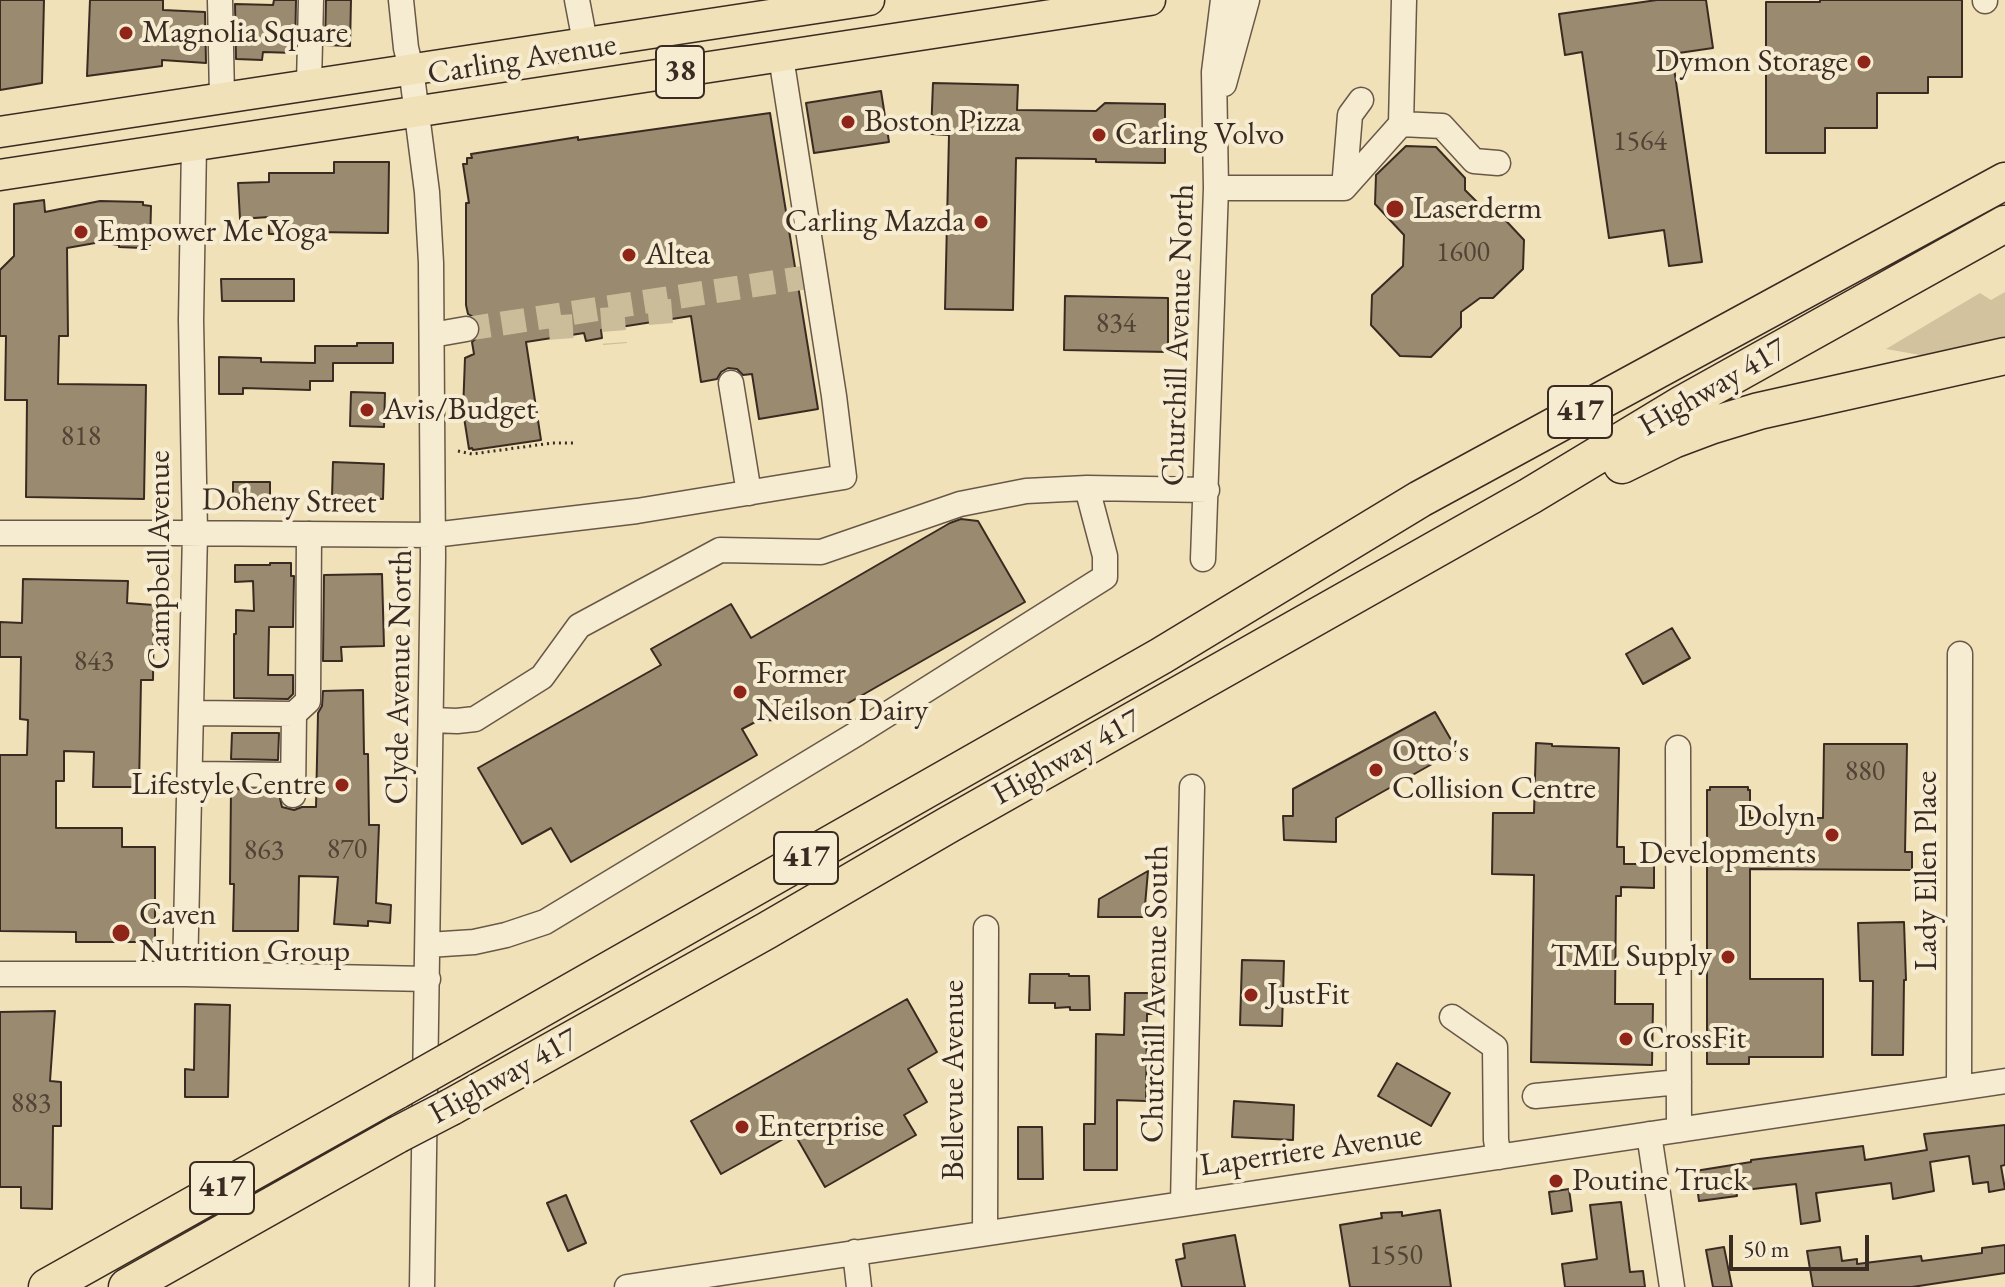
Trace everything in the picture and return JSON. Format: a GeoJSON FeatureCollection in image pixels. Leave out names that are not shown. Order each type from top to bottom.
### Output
{"type":"FeatureCollection","features":[{"type":"Feature","properties":{"kind":"highway","name":"417"},"geometry":{"type":"LineString","coordinates":[[47,1287],[1161,656],[1420,499],[2005,181]]}},
{"type":"Feature","properties":{"kind":"highway","name":"Highway 417"},"geometry":{"type":"LineString","coordinates":[[127,1287],[766,931],[1530,496],[1684,403],[2005,224]]}},
{"type":"Feature","properties":{"kind":"highway"},"geometry":{"type":"LineString","coordinates":[[1530,496],[1585,484],[1656,447],[1759,411],[2005,356]]}},
{"type":"Feature","properties":{"kind":"main road","name":"Carling Avenue"},"geometry":{"type":"LineString","coordinates":[[0,132],[132,103],[222,97],[585,42],[789,6],[869,0]]}},
{"type":"Feature","properties":{"kind":"main road","name":"Carling Avenue"},"geometry":{"type":"LineString","coordinates":[[0,175],[1150,0]]}},
{"type":"Feature","properties":{"kind":"street"},"geometry":{"type":"LineString","coordinates":[[220,0],[222,97]]}},
{"type":"Feature","properties":{"kind":"street"},"geometry":{"type":"LineString","coordinates":[[309,84],[311,0]]}},
{"type":"Feature","properties":{"kind":"street","name":"Clyde Avenue North"},"geometry":{"type":"LineString","coordinates":[[401,0],[427,192],[431,263],[433,535],[422,1287]]}},
{"type":"Feature","properties":{"kind":"street"},"geometry":{"type":"LineString","coordinates":[[577,0],[585,42]]}},
{"type":"Feature","properties":{"kind":"street","name":"Churchill Avenue North"},"geometry":{"type":"LineString","coordinates":[[1203,559],[1216,188],[1214,72],[1223,0]]}},
{"type":"Feature","properties":{"kind":"street","name":"Churchill Avenue North"},"geometry":{"type":"LineString","coordinates":[[1215,113],[1247,0]]}},
{"type":"Feature","properties":{"kind":"street"},"geometry":{"type":"LineString","coordinates":[[1216,188],[1344,188],[1401,124],[1404,0]]}},
{"type":"Feature","properties":{"kind":"street","name":"Doheny Street"},"geometry":{"type":"LineString","coordinates":[[0,533],[433,535],[598,516],[844,477],[834,396],[794,204],[781,57]]}},
{"type":"Feature","properties":{"kind":"street"},"geometry":{"type":"LineString","coordinates":[[1344,188],[1350,115],[1361,100]]}},
{"type":"Feature","properties":{"kind":"street"},"geometry":{"type":"LineString","coordinates":[[1401,124],[1442,126],[1474,161],[1498,163]]}},
{"type":"Feature","properties":{"kind":"street","name":"Campbell Avenue"},"geometry":{"type":"LineString","coordinates":[[185,974],[195,533],[191,320],[194,145]]}},
{"type":"Feature","properties":{"kind":"street"},"geometry":{"type":"LineString","coordinates":[[432,335],[466,329]]}},
{"type":"Feature","properties":{"kind":"street"},"geometry":{"type":"LineString","coordinates":[[731,383],[749,493]]}},
{"type":"Feature","properties":{"kind":"street"},"geometry":{"type":"LineString","coordinates":[[431,720],[475,719],[542,677],[579,626],[720,550],[821,552],[960,504],[1026,491],[1087,488],[1207,490]]}},
{"type":"Feature","properties":{"kind":"street"},"geometry":{"type":"LineString","coordinates":[[428,945],[474,942],[545,922],[856,734],[1105,577],[1105,556],[1087,488]]}},
{"type":"Feature","properties":{"kind":"street"},"geometry":{"type":"LineString","coordinates":[[191,713],[294,714],[308,701],[309,534]]}},
{"type":"Feature","properties":{"kind":"street","name":"Lady Ellen Place"},"geometry":{"type":"LineString","coordinates":[[1959,1088],[1960,654]]}},
{"type":"Feature","properties":{"kind":"street"},"geometry":{"type":"LineString","coordinates":[[190,774],[293,785],[294,714]]}},
{"type":"Feature","properties":{"kind":"street"},"geometry":{"type":"LineString","coordinates":[[1678,748],[1679,1130]]}},
{"type":"Feature","properties":{"kind":"street","name":"Churchill Avenue South"},"geometry":{"type":"LineString","coordinates":[[1183,1203],[1192,787]]}},
{"type":"Feature","properties":{"kind":"street","name":"Bellevue Avenue"},"geometry":{"type":"LineString","coordinates":[[985,1232],[986,928]]}},
{"type":"Feature","properties":{"kind":"street"},"geometry":{"type":"LineString","coordinates":[[0,974],[428,979]]}},
{"type":"Feature","properties":{"kind":"street"},"geometry":{"type":"LineString","coordinates":[[1452,1017],[1495,1047],[1499,1157]]}},
{"type":"Feature","properties":{"kind":"street","name":"Laperriere Avenue"},"geometry":{"type":"LineString","coordinates":[[627,1287],[734,1279],[855,1252],[2005,1081]]}},
{"type":"Feature","properties":{"kind":"street"},"geometry":{"type":"LineString","coordinates":[[1535,1096],[1679,1082]]}},
{"type":"Feature","properties":{"kind":"street"},"geometry":{"type":"LineString","coordinates":[[1649,1134],[1672,1287]]}},
{"type":"Feature","properties":{"kind":"street"},"geometry":{"type":"LineString","coordinates":[[855,1252],[859,1287]]}},
{"type":"Feature","properties":{"kind":"path"},"geometry":{"type":"LineString","coordinates":[[458,451],[472,454],[552,443],[575,443]]}},
{"type":"Feature","properties":{"kind":"shaded area"},"geometry":{"type":"Polygon","coordinates":[[[2005,292],[2005,345],[1926,356],[1886,349],[1980,293],[1991,300],[2005,292]]]}},
{"type":"Feature","properties":{"kind":"building"},"geometry":{"type":"Polygon","coordinates":[[[0,0],[44,0],[42,83],[0,90],[0,0]]]}},
{"type":"Feature","properties":{"kind":"building","name":"Magnolia Square"},"geometry":{"type":"Polygon","coordinates":[[[90,0],[163,0],[163,10],[205,12],[206,63],[162,60],[162,66],[87,76],[90,0]]]}},
{"type":"Feature","properties":{"kind":"building"},"geometry":{"type":"Polygon","coordinates":[[[274,0],[296,0],[295,53],[263,52],[262,60],[236,59],[235,4],[273,5],[274,0]]]}},
{"type":"Feature","properties":{"kind":"building"},"geometry":{"type":"Polygon","coordinates":[[[326,0],[351,0],[350,46],[325,45],[326,0]]]}},
{"type":"Feature","properties":{"kind":"building"},"geometry":{"type":"Polygon","coordinates":[[[1657,0],[1706,0],[1713,48],[1672,54],[1702,262],[1669,266],[1664,230],[1609,238],[1582,52],[1565,55],[1559,14],[1657,0]]]}},
{"type":"Feature","properties":{"kind":"building","name":"Dymon Storage"},"geometry":{"type":"Polygon","coordinates":[[[1962,0],[1962,77],[1928,77],[1928,93],[1877,93],[1877,128],[1825,128],[1825,153],[1766,153],[1766,2],[1962,0]]]}},
{"type":"Feature","properties":{"kind":"building","name":"Carling Mazda"},"geometry":{"type":"Polygon","coordinates":[[[933,83],[1018,85],[1017,110],[1096,111],[1105,103],[1165,104],[1165,163],[1016,158],[1013,310],[945,309],[949,135],[931,134],[933,83]]]}},
{"type":"Feature","properties":{"kind":"building","name":"Boston Pizza"},"geometry":{"type":"Polygon","coordinates":[[[881,91],[889,142],[814,153],[806,103],[881,91]]]}},
{"type":"Feature","properties":{"kind":"building","name":"Altea"},"geometry":{"type":"Polygon","coordinates":[[[770,113],[818,409],[759,419],[752,374],[743,375],[737,369],[728,368],[717,379],[701,382],[691,316],[601,330],[602,338],[586,341],[584,333],[526,342],[541,440],[469,449],[463,411],[465,358],[474,354],[472,342],[480,335],[481,327],[477,319],[468,314],[466,305],[466,203],[469,203],[463,164],[467,164],[467,158],[472,158],[471,154],[578,137],[578,140],[770,113]]]}},
{"type":"Feature","properties":{"kind":"building"},"geometry":{"type":"Polygon","coordinates":[[[1406,146],[1436,147],[1465,178],[1465,190],[1483,208],[1495,209],[1524,240],[1523,269],[1493,298],[1480,298],[1461,312],[1461,327],[1431,357],[1400,356],[1371,325],[1372,295],[1403,266],[1404,235],[1375,204],[1376,175],[1406,146]]]}},
{"type":"Feature","properties":{"kind":"building"},"geometry":{"type":"Polygon","coordinates":[[[334,162],[389,162],[388,233],[269,234],[269,217],[240,219],[238,183],[269,182],[269,173],[334,173],[334,162]]]}},
{"type":"Feature","properties":{"kind":"building"},"geometry":{"type":"Polygon","coordinates":[[[44,200],[45,212],[100,201],[143,202],[143,205],[151,206],[150,245],[142,245],[142,248],[119,247],[112,244],[112,240],[67,248],[68,336],[59,336],[58,384],[146,385],[144,499],[26,497],[27,400],[5,400],[6,336],[0,336],[0,270],[14,256],[14,204],[44,200]]]}},
{"type":"Feature","properties":{"kind":"building"},"geometry":{"type":"Polygon","coordinates":[[[221,279],[294,279],[294,301],[222,301],[221,279]]]}},
{"type":"Feature","properties":{"kind":"building"},"geometry":{"type":"Polygon","coordinates":[[[1065,296],[1168,298],[1168,352],[1064,350],[1065,296]]]}},
{"type":"Feature","properties":{"kind":"building"},"geometry":{"type":"Polygon","coordinates":[[[357,343],[393,343],[393,363],[333,363],[333,381],[310,381],[310,390],[243,388],[243,394],[219,394],[219,357],[315,363],[315,346],[357,346],[357,343]]]}},
{"type":"Feature","properties":{"kind":"building","name":"Avis/Budget"},"geometry":{"type":"Polygon","coordinates":[[[351,392],[385,393],[384,427],[350,426],[351,392]]]}},
{"type":"Feature","properties":{"kind":"building"},"geometry":{"type":"Polygon","coordinates":[[[333,462],[384,464],[383,499],[332,497],[333,462]]]}},
{"type":"Feature","properties":{"kind":"building"},"geometry":{"type":"Polygon","coordinates":[[[233,482],[270,482],[270,497],[233,497],[233,482]]]}},
{"type":"Feature","properties":{"kind":"building","name":"Former Neilson Dairy"},"geometry":{"type":"Polygon","coordinates":[[[961,519],[978,521],[1025,602],[817,721],[759,720],[742,729],[757,755],[571,862],[551,828],[522,844],[478,768],[661,665],[651,649],[731,604],[751,638],[961,519]]]}},
{"type":"Feature","properties":{"kind":"building"},"geometry":{"type":"Polygon","coordinates":[[[291,563],[291,576],[294,576],[293,627],[269,627],[268,675],[293,675],[293,694],[288,699],[234,698],[236,610],[254,611],[253,581],[235,582],[235,565],[291,563]]]}},
{"type":"Feature","properties":{"kind":"building"},"geometry":{"type":"Polygon","coordinates":[[[382,574],[384,646],[341,647],[342,661],[323,661],[324,575],[382,574]]]}},
{"type":"Feature","properties":{"kind":"building"},"geometry":{"type":"Polygon","coordinates":[[[23,579],[128,581],[127,603],[154,605],[153,680],[141,680],[139,787],[93,787],[94,752],[64,751],[64,781],[56,781],[56,828],[122,828],[122,847],[155,847],[155,942],[76,942],[76,932],[0,931],[0,755],[27,755],[28,720],[20,719],[21,657],[0,657],[0,622],[22,623],[23,579]]]}},
{"type":"Feature","properties":{"kind":"building"},"geometry":{"type":"Polygon","coordinates":[[[1672,628],[1690,658],[1643,684],[1626,654],[1672,628]]]}},
{"type":"Feature","properties":{"kind":"building"},"geometry":{"type":"Polygon","coordinates":[[[363,690],[369,825],[379,825],[376,903],[391,905],[390,923],[368,921],[368,926],[334,924],[338,877],[299,876],[298,931],[233,931],[231,789],[278,790],[282,807],[294,810],[316,807],[318,713],[323,691],[363,690]]]}},
{"type":"Feature","properties":{"kind":"building","name":"Otto's Collision Centre"},"geometry":{"type":"Polygon","coordinates":[[[1435,712],[1457,750],[1336,818],[1336,842],[1284,840],[1283,816],[1293,816],[1293,789],[1435,712]]]}},
{"type":"Feature","properties":{"kind":"building"},"geometry":{"type":"Polygon","coordinates":[[[232,733],[279,733],[278,760],[231,759],[232,733]]]}},
{"type":"Feature","properties":{"kind":"building"},"geometry":{"type":"Polygon","coordinates":[[[1536,743],[1619,748],[1617,847],[1624,847],[1624,864],[1654,864],[1654,888],[1621,887],[1621,896],[1616,896],[1615,1004],[1653,1004],[1652,1065],[1531,1062],[1534,875],[1492,874],[1493,813],[1534,813],[1536,743]]]}},
{"type":"Feature","properties":{"kind":"building"},"geometry":{"type":"Polygon","coordinates":[[[1824,744],[1907,744],[1905,852],[1912,852],[1912,870],[1750,869],[1750,979],[1823,979],[1823,1057],[1749,1057],[1749,1064],[1707,1064],[1707,790],[1710,787],[1748,787],[1750,818],[1823,818],[1824,744]]]}},
{"type":"Feature","properties":{"kind":"building"},"geometry":{"type":"Polygon","coordinates":[[[1148,871],[1144,917],[1098,917],[1099,899],[1148,871]]]}},
{"type":"Feature","properties":{"kind":"building"},"geometry":{"type":"Polygon","coordinates":[[[1904,922],[1906,980],[1903,1055],[1872,1055],[1873,981],[1860,981],[1858,923],[1904,922]]]}},
{"type":"Feature","properties":{"kind":"building"},"geometry":{"type":"Polygon","coordinates":[[[1242,960],[1284,961],[1282,1026],[1240,1025],[1242,960]]]}},
{"type":"Feature","properties":{"kind":"building"},"geometry":{"type":"Polygon","coordinates":[[[1030,974],[1089,976],[1090,1010],[1055,1008],[1055,1003],[1029,1003],[1030,974]]]}},
{"type":"Feature","properties":{"kind":"building"},"geometry":{"type":"Polygon","coordinates":[[[1125,993],[1152,993],[1152,1014],[1147,1014],[1146,1101],[1117,1100],[1117,1170],[1084,1170],[1084,1124],[1095,1124],[1096,1034],[1124,1035],[1125,993]]]}},
{"type":"Feature","properties":{"kind":"building"},"geometry":{"type":"Polygon","coordinates":[[[907,999],[937,1052],[908,1069],[927,1102],[904,1115],[916,1135],[825,1187],[794,1133],[721,1174],[691,1121],[907,999]]]}},
{"type":"Feature","properties":{"kind":"building"},"geometry":{"type":"Polygon","coordinates":[[[195,1004],[230,1005],[228,1097],[185,1097],[185,1069],[194,1070],[195,1004]]]}},
{"type":"Feature","properties":{"kind":"building"},"geometry":{"type":"Polygon","coordinates":[[[55,1011],[50,1081],[61,1082],[61,1126],[53,1126],[52,1209],[21,1208],[21,1187],[0,1187],[0,1012],[55,1011]]]}},
{"type":"Feature","properties":{"kind":"building"},"geometry":{"type":"Polygon","coordinates":[[[1397,1063],[1450,1093],[1431,1126],[1378,1096],[1397,1063]]]}},
{"type":"Feature","properties":{"kind":"building"},"geometry":{"type":"Polygon","coordinates":[[[1234,1101],[1294,1105],[1293,1140],[1232,1137],[1234,1101]]]}},
{"type":"Feature","properties":{"kind":"building"},"geometry":{"type":"Polygon","coordinates":[[[2005,1125],[2005,1165],[2001,1166],[2005,1189],[1989,1192],[1988,1182],[1973,1184],[1969,1156],[1930,1162],[1934,1191],[1893,1199],[1891,1183],[1816,1193],[1820,1221],[1801,1224],[1796,1184],[1736,1191],[1737,1196],[1699,1201],[1695,1171],[1751,1160],[1863,1146],[1865,1160],[1927,1150],[1924,1134],[2005,1125]]]}},
{"type":"Feature","properties":{"kind":"building"},"geometry":{"type":"Polygon","coordinates":[[[1018,1127],[1042,1127],[1043,1179],[1018,1179],[1018,1127]]]}},
{"type":"Feature","properties":{"kind":"building"},"geometry":{"type":"Polygon","coordinates":[[[1569,1189],[1572,1211],[1552,1214],[1549,1192],[1569,1189]]]}},
{"type":"Feature","properties":{"kind":"building"},"geometry":{"type":"Polygon","coordinates":[[[566,1195],[586,1243],[568,1251],[547,1203],[566,1195]]]}},
{"type":"Feature","properties":{"kind":"building"},"geometry":{"type":"Polygon","coordinates":[[[1621,1202],[1630,1272],[1643,1271],[1645,1287],[1565,1287],[1562,1264],[1597,1259],[1590,1205],[1621,1202]]]}},
{"type":"Feature","properties":{"kind":"building"},"geometry":{"type":"Polygon","coordinates":[[[1440,1210],[1451,1287],[1350,1287],[1340,1225],[1382,1218],[1381,1213],[1402,1212],[1402,1216],[1440,1210]]]}},
{"type":"Feature","properties":{"kind":"building"},"geometry":{"type":"Polygon","coordinates":[[[1235,1235],[1245,1287],[1182,1287],[1176,1260],[1185,1258],[1183,1244],[1235,1235]]]}},
{"type":"Feature","properties":{"kind":"building"},"geometry":{"type":"Polygon","coordinates":[[[2005,1245],[2005,1273],[1912,1287],[1813,1287],[1807,1251],[1840,1247],[1842,1261],[1857,1259],[1857,1264],[1921,1256],[1922,1261],[1982,1253],[1982,1248],[2005,1245]]]}},
{"type":"Feature","properties":{"kind":"building"},"geometry":{"type":"Polygon","coordinates":[[[1724,1247],[1732,1287],[1713,1287],[1706,1250],[1724,1247]]]}},
{"type":"Feature","properties":{"kind":"tunnel"},"geometry":{"type":"LineString","coordinates":[[466,329],[815,276]]}},
{"type":"Feature","properties":{"kind":"tunnel"},"geometry":{"type":"LineString","coordinates":[[659,300],[662,335]]}},
{"type":"Feature","properties":{"kind":"tunnel"},"geometry":{"type":"LineString","coordinates":[[612,307],[615,344]]}},
{"type":"Feature","properties":{"kind":"tunnel"},"geometry":{"type":"LineString","coordinates":[[560,315],[562,344]]}},
{"type":"Feature","properties":{"kind":"place","name":"Magnolia Square"},"geometry":{"type":"Point","coordinates":[126,33]}},
{"type":"Feature","properties":{"kind":"place","name":"Dymon Storage"},"geometry":{"type":"Point","coordinates":[1864,62]}},
{"type":"Feature","properties":{"kind":"place","name":"Boston Pizza"},"geometry":{"type":"Point","coordinates":[848,122]}},
{"type":"Feature","properties":{"kind":"place","name":"Carling Volvo"},"geometry":{"type":"Point","coordinates":[1099,135]}},
{"type":"Feature","properties":{"kind":"place","name":"Laserderm"},"geometry":{"type":"Point","coordinates":[1395,209]}},
{"type":"Feature","properties":{"kind":"place","name":"Carling Mazda"},"geometry":{"type":"Point","coordinates":[981,222]}},
{"type":"Feature","properties":{"kind":"place","name":"Empower Me Yoga"},"geometry":{"type":"Point","coordinates":[81,232]}},
{"type":"Feature","properties":{"kind":"place","name":"Altea"},"geometry":{"type":"Point","coordinates":[629,255]}},
{"type":"Feature","properties":{"kind":"place","name":"Avis/Budget"},"geometry":{"type":"Point","coordinates":[367,410]}},
{"type":"Feature","properties":{"kind":"place","name":"Former Neilson Dairy"},"geometry":{"type":"Point","coordinates":[740,692]}},
{"type":"Feature","properties":{"kind":"place","name":"Otto's Collision Centre"},"geometry":{"type":"Point","coordinates":[1376,770]}},
{"type":"Feature","properties":{"kind":"place","name":"Lifestyle Centre"},"geometry":{"type":"Point","coordinates":[342,785]}},
{"type":"Feature","properties":{"kind":"place","name":"Dolyn Developments"},"geometry":{"type":"Point","coordinates":[1832,835]}},
{"type":"Feature","properties":{"kind":"place","name":"Caven Nutrition Group"},"geometry":{"type":"Point","coordinates":[121,933]}},
{"type":"Feature","properties":{"kind":"place","name":"TML Supply"},"geometry":{"type":"Point","coordinates":[1728,957]}},
{"type":"Feature","properties":{"kind":"place","name":"JustFit"},"geometry":{"type":"Point","coordinates":[1251,995]}},
{"type":"Feature","properties":{"kind":"place","name":"CrossFit"},"geometry":{"type":"Point","coordinates":[1626,1039]}},
{"type":"Feature","properties":{"kind":"place","name":"Enterprise"},"geometry":{"type":"Point","coordinates":[742,1127]}},
{"type":"Feature","properties":{"kind":"place","name":"Poutine Truck"},"geometry":{"type":"Point","coordinates":[1556,1181]}}]}
